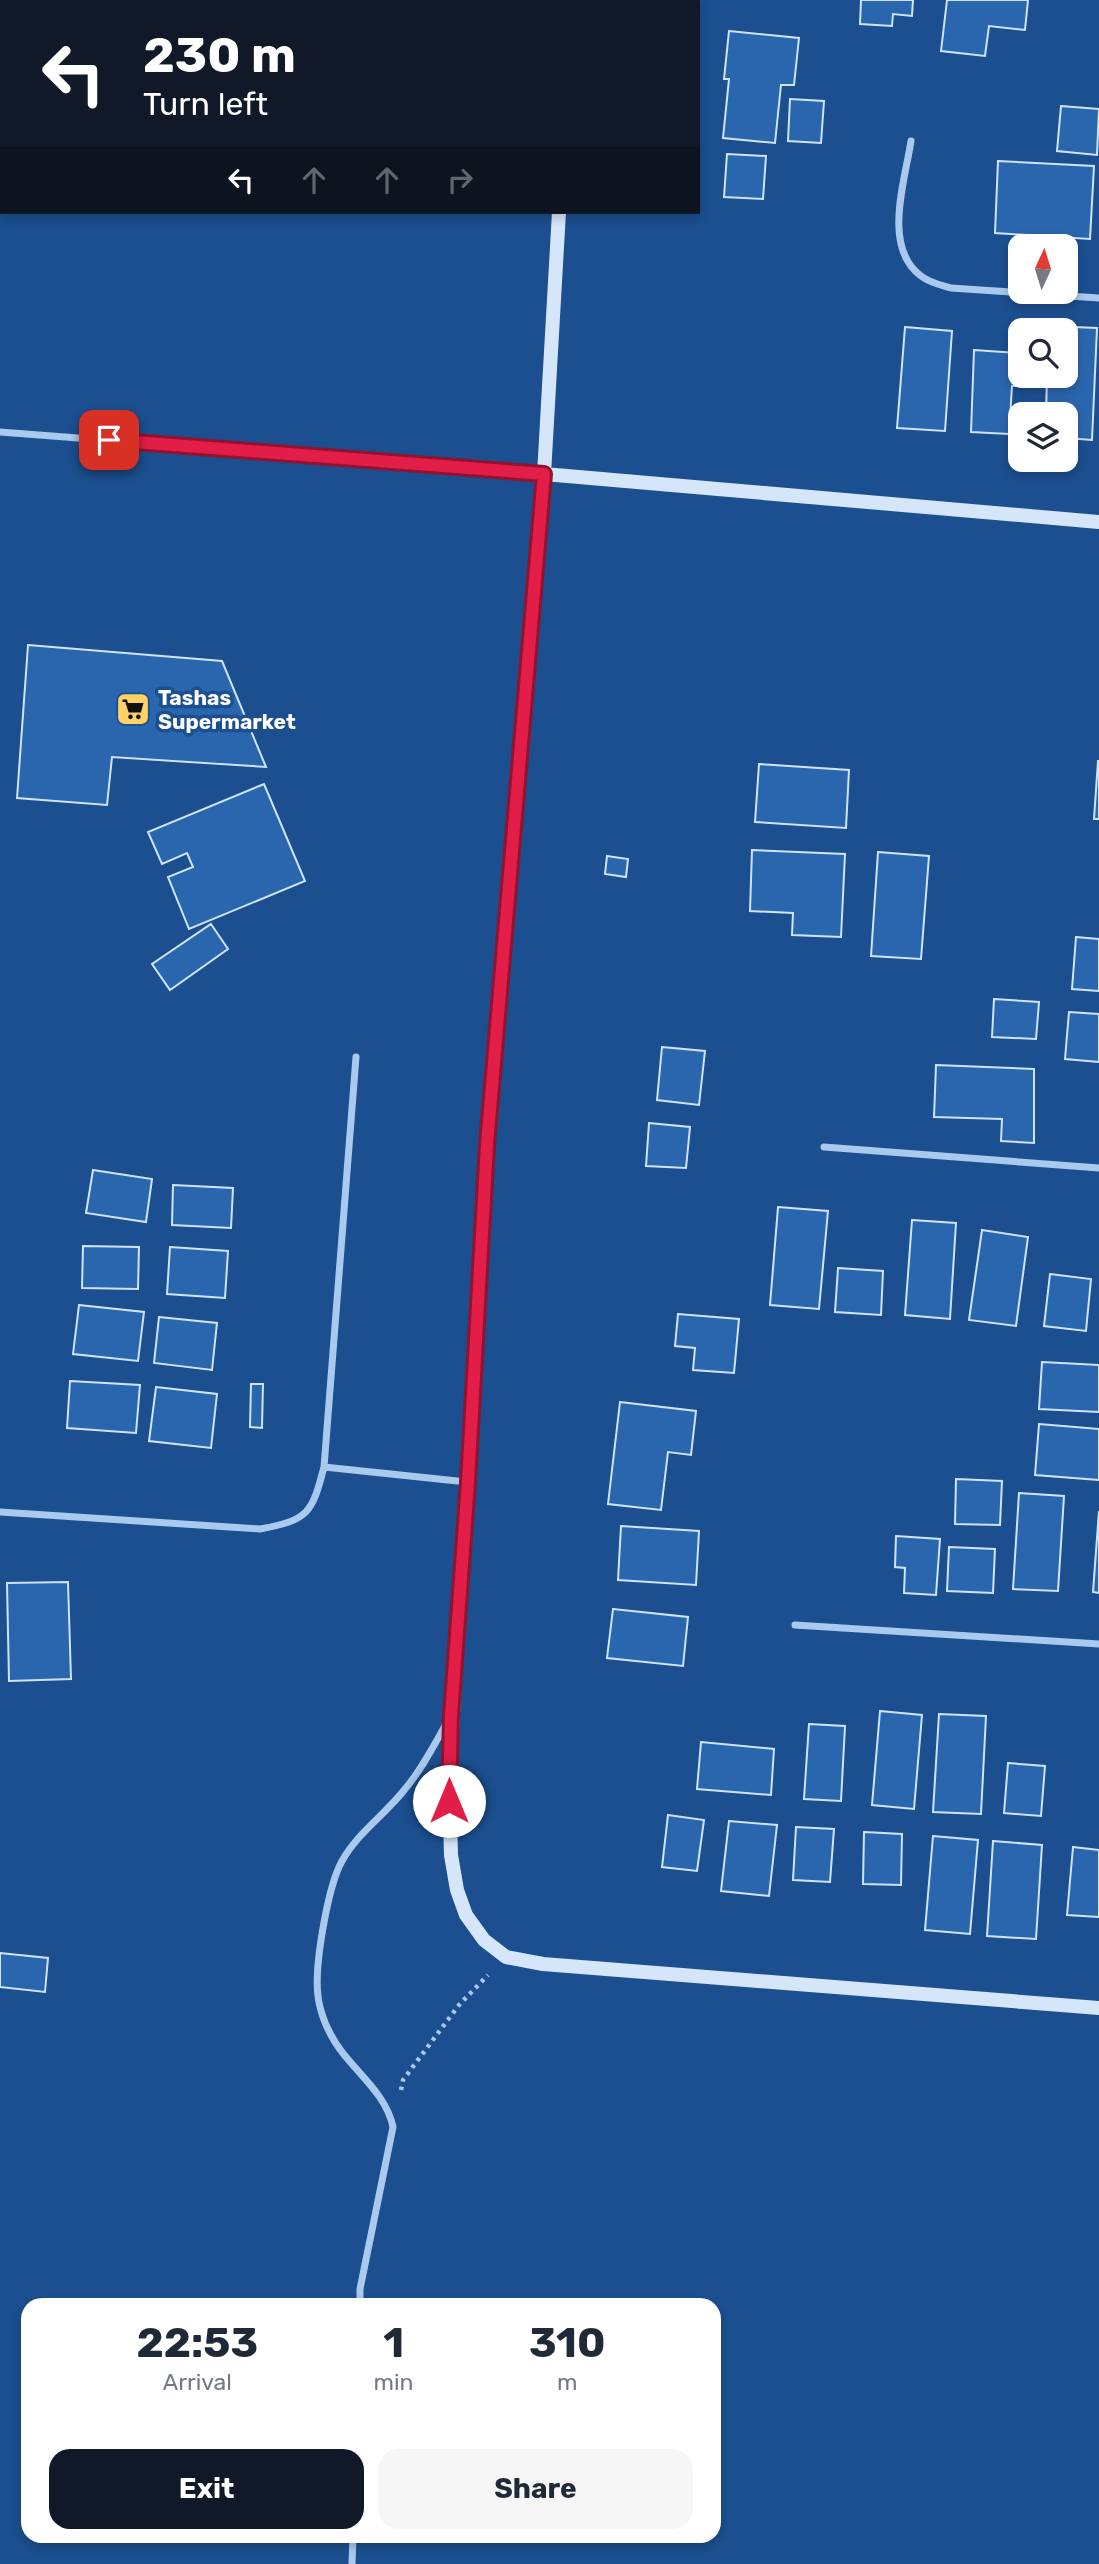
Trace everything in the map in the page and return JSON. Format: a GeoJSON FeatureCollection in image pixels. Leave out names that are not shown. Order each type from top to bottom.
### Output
{"type":"FeatureCollection","features":[{"type":"Feature","properties":{"kind":"street"},"geometry":{"type":"LineString","coordinates":[[911,141],[898,225],[899,240],[905,258],[919,275],[951,288],[1099,298]]}},
{"type":"Feature","properties":{"kind":"street"},"geometry":{"type":"LineString","coordinates":[[559,214],[544,474],[487,1145],[468,1482],[451,1716],[449,1822],[457,1890],[466,1915],[484,1940],[506,1957],[543,1964],[1099,2008]]}},
{"type":"Feature","properties":{"kind":"street"},"geometry":{"type":"LineString","coordinates":[[0,432],[544,474],[1099,522]]}},
{"type":"Feature","properties":{"kind":"street"},"geometry":{"type":"LineString","coordinates":[[0,1512],[260,1529],[283,1525],[314,1505],[324,1467],[356,1057]]}},
{"type":"Feature","properties":{"kind":"street"},"geometry":{"type":"LineString","coordinates":[[824,1147],[1099,1168]]}},
{"type":"Feature","properties":{"kind":"street"},"geometry":{"type":"LineString","coordinates":[[324,1467],[468,1482]]}},
{"type":"Feature","properties":{"kind":"street"},"geometry":{"type":"LineString","coordinates":[[795,1625],[1099,1644]]}},
{"type":"Feature","properties":{"kind":"street"},"geometry":{"type":"LineString","coordinates":[[360,2298],[393,2127],[380,2097],[329,2032],[318,1996],[318,1959],[331,1894],[341,1863],[357,1837],[405,1789],[451,1716]]}},
{"type":"Feature","properties":{"kind":"street"},"geometry":{"type":"LineString","coordinates":[[352,2564],[353,2543]]}},
{"type":"Feature","properties":{"kind":"path"},"geometry":{"type":"LineString","coordinates":[[393,2127],[403,2080],[459,2005],[506,1957]]}},
{"type":"Feature","properties":{"kind":"building"},"geometry":{"type":"Polygon","coordinates":[[[861,0],[913,0],[912,16],[893,14],[892,26],[860,24],[861,0]]]}},
{"type":"Feature","properties":{"kind":"building"},"geometry":{"type":"Polygon","coordinates":[[[947,0],[1028,0],[1025,30],[989,26],[985,56],[941,51],[947,0]]]}},
{"type":"Feature","properties":{"kind":"building"},"geometry":{"type":"Polygon","coordinates":[[[729,31],[799,38],[794,85],[781,85],[775,143],[723,138],[729,79],[724,79],[729,31]]]}},
{"type":"Feature","properties":{"kind":"building"},"geometry":{"type":"Polygon","coordinates":[[[790,99],[824,101],[821,143],[788,141],[790,99]]]}},
{"type":"Feature","properties":{"kind":"building"},"geometry":{"type":"Polygon","coordinates":[[[1061,106],[1099,109],[1097,155],[1057,151],[1061,106]]]}},
{"type":"Feature","properties":{"kind":"building"},"geometry":{"type":"Polygon","coordinates":[[[727,154],[766,156],[763,199],[724,197],[727,154]]]}},
{"type":"Feature","properties":{"kind":"building"},"geometry":{"type":"Polygon","coordinates":[[[998,161],[1094,166],[1090,239],[1078,238],[1078,234],[995,233],[998,161]]]}},
{"type":"Feature","properties":{"kind":"building"},"geometry":{"type":"Polygon","coordinates":[[[905,327],[952,331],[945,431],[897,428],[905,327]]]}},
{"type":"Feature","properties":{"kind":"building"},"geometry":{"type":"Polygon","coordinates":[[[1078,327],[1097,328],[1092,440],[1078,439],[1078,402],[1046,402],[1047,388],[1078,388],[1078,327]]]}},
{"type":"Feature","properties":{"kind":"building"},"geometry":{"type":"Polygon","coordinates":[[[974,350],[1008,352],[1008,388],[1012,388],[1011,402],[1008,402],[1008,434],[971,432],[974,350]]]}},
{"type":"Feature","properties":{"kind":"building","name":"Tashas Supermarket"},"geometry":{"type":"Polygon","coordinates":[[[28,645],[222,661],[266,767],[112,757],[107,805],[17,798],[28,645]]]}},
{"type":"Feature","properties":{"kind":"building"},"geometry":{"type":"Polygon","coordinates":[[[1098,761],[1099,819],[1094,819],[1098,761]]]}},
{"type":"Feature","properties":{"kind":"building"},"geometry":{"type":"Polygon","coordinates":[[[759,764],[849,770],[846,828],[755,822],[759,764]]]}},
{"type":"Feature","properties":{"kind":"building"},"geometry":{"type":"Polygon","coordinates":[[[264,784],[305,881],[189,929],[168,877],[193,867],[187,853],[162,864],[148,832],[264,784]]]}},
{"type":"Feature","properties":{"kind":"building"},"geometry":{"type":"Polygon","coordinates":[[[752,850],[845,854],[841,937],[792,935],[793,913],[750,911],[752,850]]]}},
{"type":"Feature","properties":{"kind":"building"},"geometry":{"type":"Polygon","coordinates":[[[878,852],[929,856],[921,959],[871,956],[878,852]]]}},
{"type":"Feature","properties":{"kind":"building"},"geometry":{"type":"Polygon","coordinates":[[[607,856],[628,859],[626,877],[605,874],[607,856]]]}},
{"type":"Feature","properties":{"kind":"building"},"geometry":{"type":"Polygon","coordinates":[[[211,924],[228,949],[170,990],[152,964],[211,924]]]}},
{"type":"Feature","properties":{"kind":"building"},"geometry":{"type":"Polygon","coordinates":[[[1076,937],[1099,939],[1099,991],[1072,989],[1076,937]]]}},
{"type":"Feature","properties":{"kind":"building"},"geometry":{"type":"Polygon","coordinates":[[[994,999],[1039,1002],[1036,1039],[992,1037],[994,999]]]}},
{"type":"Feature","properties":{"kind":"building"},"geometry":{"type":"Polygon","coordinates":[[[1069,1012],[1099,1014],[1099,1062],[1065,1059],[1069,1012]]]}},
{"type":"Feature","properties":{"kind":"building"},"geometry":{"type":"Polygon","coordinates":[[[662,1047],[705,1051],[699,1105],[657,1100],[662,1047]]]}},
{"type":"Feature","properties":{"kind":"building"},"geometry":{"type":"Polygon","coordinates":[[[936,1065],[1034,1069],[1034,1143],[1001,1141],[1002,1119],[934,1117],[936,1065]]]}},
{"type":"Feature","properties":{"kind":"building"},"geometry":{"type":"Polygon","coordinates":[[[649,1123],[690,1127],[686,1168],[646,1166],[649,1123]]]}},
{"type":"Feature","properties":{"kind":"building"},"geometry":{"type":"Polygon","coordinates":[[[93,1170],[152,1179],[146,1222],[86,1213],[93,1170]]]}},
{"type":"Feature","properties":{"kind":"building"},"geometry":{"type":"Polygon","coordinates":[[[173,1185],[233,1188],[231,1228],[172,1225],[173,1185]]]}},
{"type":"Feature","properties":{"kind":"building"},"geometry":{"type":"Polygon","coordinates":[[[778,1207],[828,1211],[819,1309],[770,1305],[778,1207]]]}},
{"type":"Feature","properties":{"kind":"building"},"geometry":{"type":"Polygon","coordinates":[[[912,1220],[956,1223],[950,1319],[905,1315],[912,1220]]]}},
{"type":"Feature","properties":{"kind":"building"},"geometry":{"type":"Polygon","coordinates":[[[982,1230],[1028,1237],[1016,1326],[969,1320],[982,1230]]]}},
{"type":"Feature","properties":{"kind":"building"},"geometry":{"type":"Polygon","coordinates":[[[83,1246],[139,1247],[138,1289],[82,1288],[83,1246]]]}},
{"type":"Feature","properties":{"kind":"building"},"geometry":{"type":"Polygon","coordinates":[[[170,1247],[228,1251],[225,1298],[167,1294],[170,1247]]]}},
{"type":"Feature","properties":{"kind":"building"},"geometry":{"type":"Polygon","coordinates":[[[838,1268],[883,1271],[881,1315],[835,1312],[838,1268]]]}},
{"type":"Feature","properties":{"kind":"building"},"geometry":{"type":"Polygon","coordinates":[[[1050,1274],[1091,1279],[1086,1331],[1044,1326],[1050,1274]]]}},
{"type":"Feature","properties":{"kind":"building"},"geometry":{"type":"Polygon","coordinates":[[[79,1305],[144,1312],[138,1361],[73,1354],[79,1305]]]}},
{"type":"Feature","properties":{"kind":"building"},"geometry":{"type":"Polygon","coordinates":[[[678,1314],[739,1319],[734,1373],[693,1370],[695,1348],[675,1346],[678,1314]]]}},
{"type":"Feature","properties":{"kind":"building"},"geometry":{"type":"Polygon","coordinates":[[[159,1317],[217,1323],[212,1370],[154,1363],[159,1317]]]}},
{"type":"Feature","properties":{"kind":"building"},"geometry":{"type":"Polygon","coordinates":[[[1042,1362],[1099,1365],[1099,1412],[1039,1409],[1042,1362]]]}},
{"type":"Feature","properties":{"kind":"building"},"geometry":{"type":"Polygon","coordinates":[[[70,1381],[140,1385],[136,1433],[67,1428],[70,1381]]]}},
{"type":"Feature","properties":{"kind":"building"},"geometry":{"type":"Polygon","coordinates":[[[251,1384],[263,1384],[262,1428],[250,1427],[251,1384]]]}},
{"type":"Feature","properties":{"kind":"building"},"geometry":{"type":"Polygon","coordinates":[[[156,1387],[217,1394],[211,1448],[149,1441],[156,1387]]]}},
{"type":"Feature","properties":{"kind":"building"},"geometry":{"type":"Polygon","coordinates":[[[620,1402],[696,1411],[691,1455],[668,1452],[661,1510],[608,1504],[620,1402]]]}},
{"type":"Feature","properties":{"kind":"building"},"geometry":{"type":"Polygon","coordinates":[[[1039,1424],[1099,1429],[1099,1480],[1035,1475],[1039,1424]]]}},
{"type":"Feature","properties":{"kind":"building"},"geometry":{"type":"Polygon","coordinates":[[[956,1479],[1002,1481],[1000,1525],[955,1524],[956,1479]]]}},
{"type":"Feature","properties":{"kind":"building"},"geometry":{"type":"Polygon","coordinates":[[[1019,1493],[1064,1496],[1058,1591],[1013,1589],[1019,1493]]]}},
{"type":"Feature","properties":{"kind":"building"},"geometry":{"type":"Polygon","coordinates":[[[1099,1511],[1099,1593],[1093,1592],[1099,1511]]]}},
{"type":"Feature","properties":{"kind":"building"},"geometry":{"type":"Polygon","coordinates":[[[621,1526],[699,1531],[696,1585],[618,1580],[621,1526]]]}},
{"type":"Feature","properties":{"kind":"building"},"geometry":{"type":"Polygon","coordinates":[[[896,1536],[940,1539],[936,1595],[904,1593],[905,1568],[895,1567],[896,1536]]]}},
{"type":"Feature","properties":{"kind":"building"},"geometry":{"type":"Polygon","coordinates":[[[949,1547],[995,1549],[993,1593],[947,1591],[949,1547]]]}},
{"type":"Feature","properties":{"kind":"building"},"geometry":{"type":"Polygon","coordinates":[[[68,1582],[71,1679],[9,1681],[7,1583],[68,1582]]]}},
{"type":"Feature","properties":{"kind":"building"},"geometry":{"type":"Polygon","coordinates":[[[613,1609],[688,1617],[683,1666],[607,1658],[613,1609]]]}},
{"type":"Feature","properties":{"kind":"building"},"geometry":{"type":"Polygon","coordinates":[[[880,1711],[922,1715],[914,1809],[872,1805],[880,1711]]]}},
{"type":"Feature","properties":{"kind":"building"},"geometry":{"type":"Polygon","coordinates":[[[939,1714],[986,1716],[981,1814],[933,1812],[939,1714]]]}},
{"type":"Feature","properties":{"kind":"building"},"geometry":{"type":"Polygon","coordinates":[[[809,1724],[845,1726],[841,1801],[804,1799],[809,1724]]]}},
{"type":"Feature","properties":{"kind":"building"},"geometry":{"type":"Polygon","coordinates":[[[701,1742],[774,1749],[771,1795],[697,1789],[701,1742]]]}},
{"type":"Feature","properties":{"kind":"building"},"geometry":{"type":"Polygon","coordinates":[[[1008,1763],[1045,1766],[1041,1816],[1004,1813],[1008,1763]]]}},
{"type":"Feature","properties":{"kind":"building"},"geometry":{"type":"Polygon","coordinates":[[[668,1815],[704,1820],[697,1871],[662,1867],[668,1815]]]}},
{"type":"Feature","properties":{"kind":"building"},"geometry":{"type":"Polygon","coordinates":[[[729,1821],[777,1825],[769,1896],[721,1891],[729,1821]]]}},
{"type":"Feature","properties":{"kind":"building"},"geometry":{"type":"Polygon","coordinates":[[[796,1827],[834,1829],[830,1882],[793,1880],[796,1827]]]}},
{"type":"Feature","properties":{"kind":"building"},"geometry":{"type":"Polygon","coordinates":[[[864,1832],[902,1834],[901,1885],[863,1884],[864,1832]]]}},
{"type":"Feature","properties":{"kind":"building"},"geometry":{"type":"Polygon","coordinates":[[[933,1836],[978,1840],[970,1934],[925,1930],[933,1836]]]}},
{"type":"Feature","properties":{"kind":"building"},"geometry":{"type":"Polygon","coordinates":[[[993,1841],[1042,1845],[1036,1939],[987,1936],[993,1841]]]}},
{"type":"Feature","properties":{"kind":"building"},"geometry":{"type":"Polygon","coordinates":[[[1073,1847],[1099,1850],[1099,1917],[1067,1915],[1073,1847]]]}},
{"type":"Feature","properties":{"kind":"building"},"geometry":{"type":"Polygon","coordinates":[[[0,1953],[48,1958],[45,1992],[0,1987],[0,1953]]]}},
{"type":"Feature","properties":{"kind":"place","name":"Tashas Supermarket"},"geometry":{"type":"Point","coordinates":[133,709]}},
{"type":"Feature","properties":{"kind":"route"},"geometry":{"type":"LineString","coordinates":[[109,440],[544,474],[487,1145],[468,1482],[451,1716],[449,1801]]}}]}
